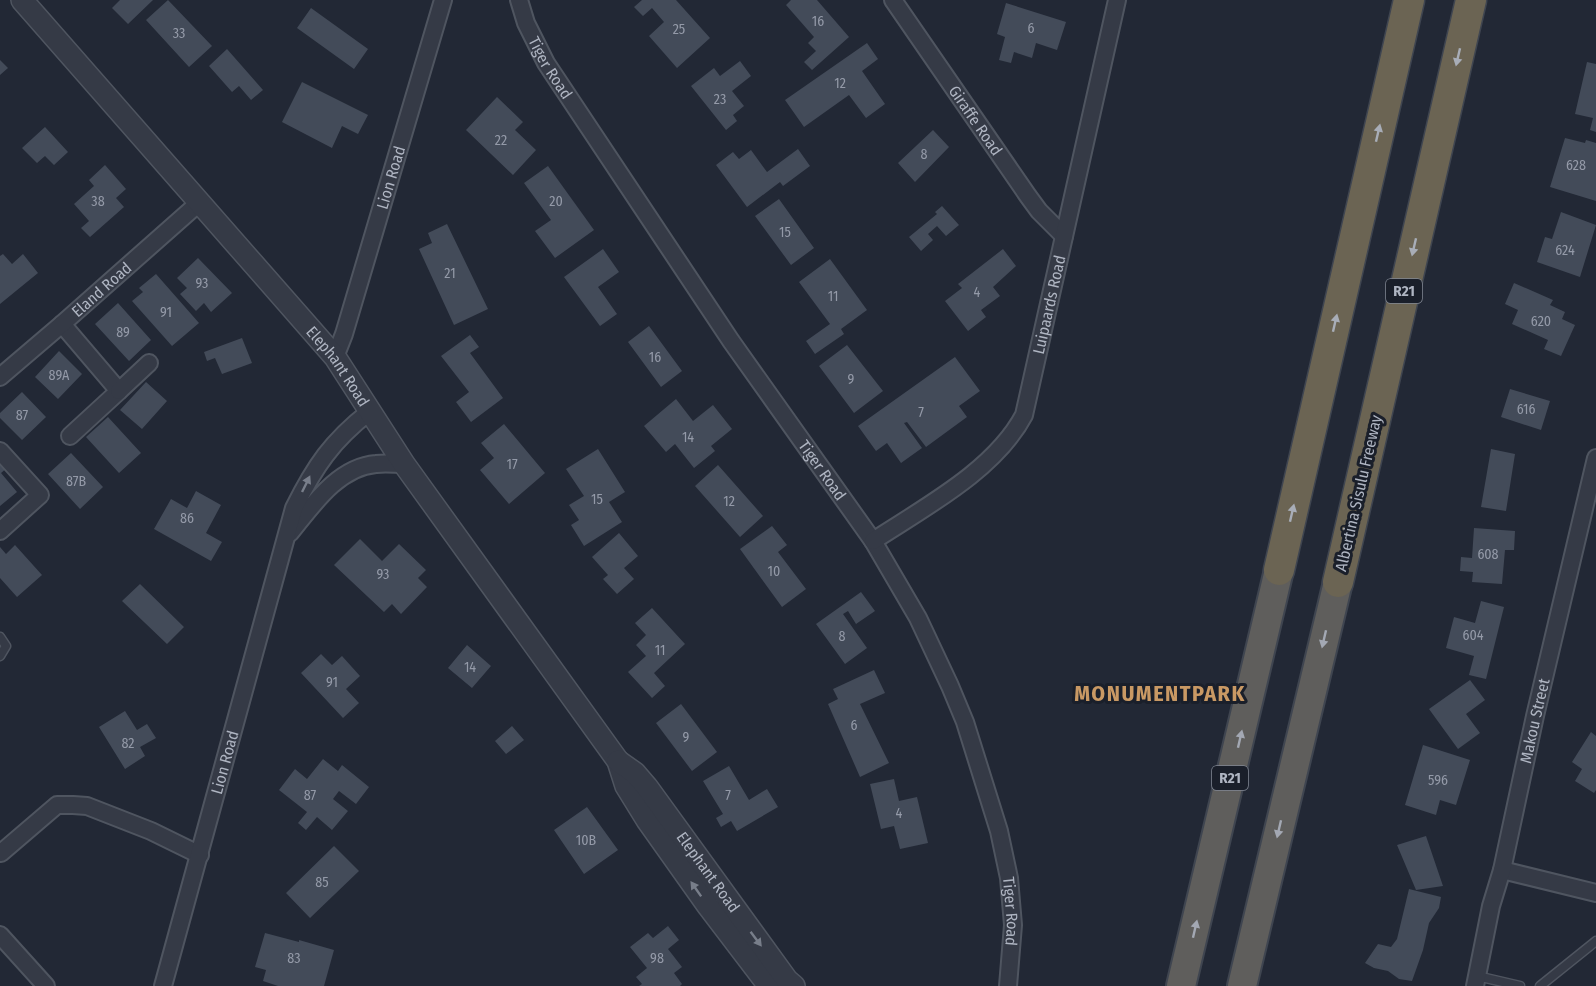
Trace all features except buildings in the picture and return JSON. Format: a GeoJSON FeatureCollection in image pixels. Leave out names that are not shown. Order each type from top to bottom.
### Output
{"type":"FeatureCollection","features":[{"type":"Feature","properties":{"kind":"highway","name":"R21"},"geometry":{"type":"LineString","coordinates":[[1181,986],[1409,0]]}},
{"type":"Feature","properties":{"kind":"highway","name":"Albertina Sisulu Freeway"},"geometry":{"type":"LineString","coordinates":[[1242,986],[1338,582],[1471,0]]}},
{"type":"Feature","properties":{"kind":"street","name":"Elephant Road"},"geometry":{"type":"LineString","coordinates":[[22,0],[335,357],[404,464],[618,761],[635,773],[655,814],[782,985]]}},
{"type":"Feature","properties":{"kind":"street","name":"Lion Road"},"geometry":{"type":"LineString","coordinates":[[335,357],[344,334],[444,0]]}},
{"type":"Feature","properties":{"kind":"street","name":"Tiger Road"},"geometry":{"type":"LineString","coordinates":[[519,0],[526,23],[546,63],[730,341],[873,541],[918,618],[965,722],[999,831],[1009,878],[1013,926],[1008,986]]}},
{"type":"Feature","properties":{"kind":"street","name":"Giraffe Road"},"geometry":{"type":"LineString","coordinates":[[893,0],[1028,196],[1064,236]]}},
{"type":"Feature","properties":{"kind":"street","name":"Luipaards Road"},"geometry":{"type":"LineString","coordinates":[[873,541],[984,465],[1015,433],[1024,415],[1036,370],[1117,0]]}},
{"type":"Feature","properties":{"kind":"street","name":"Eland Road"},"geometry":{"type":"LineString","coordinates":[[0,377],[200,202]]}},
{"type":"Feature","properties":{"kind":"street"},"geometry":{"type":"LineString","coordinates":[[62,324],[119,391]]}},
{"type":"Feature","properties":{"kind":"street"},"geometry":{"type":"LineString","coordinates":[[70,436],[149,363]]}},
{"type":"Feature","properties":{"kind":"street","name":"Lion Road"},"geometry":{"type":"LineString","coordinates":[[163,986],[294,508],[312,472],[351,427],[369,412]]}},
{"type":"Feature","properties":{"kind":"street"},"geometry":{"type":"LineString","coordinates":[[0,451],[40,495],[0,531]]}},
{"type":"Feature","properties":{"kind":"street","name":"Makou Street"},"geometry":{"type":"LineString","coordinates":[[1476,981],[1491,906],[1502,870],[1533,726],[1596,458]]}},
{"type":"Feature","properties":{"kind":"street","name":"Lion Road"},"geometry":{"type":"LineString","coordinates":[[286,538],[321,495],[338,480],[374,464],[404,464]]}},
{"type":"Feature","properties":{"kind":"street"},"geometry":{"type":"LineString","coordinates":[[1,853],[57,806],[73,805],[87,806],[151,831],[200,855]]}},
{"type":"Feature","properties":{"kind":"street"},"geometry":{"type":"LineString","coordinates":[[1502,870],[1596,893]]}},
{"type":"Feature","properties":{"kind":"street"},"geometry":{"type":"LineString","coordinates":[[0,935],[46,986]]}},
{"type":"Feature","properties":{"kind":"lane"},"geometry":{"type":"LineString","coordinates":[[0,637],[6,646],[0,656]]}},
{"type":"Feature","properties":{"kind":"lane"},"geometry":{"type":"LineString","coordinates":[[1540,986],[1596,941]]}},
{"type":"Feature","properties":{"kind":"lane"},"geometry":{"type":"LineString","coordinates":[[1476,981],[1520,986]]}},
{"type":"Feature","properties":{"kind":"district","name":"MONUMENTPARK"},"geometry":{"type":"Point","coordinates":[1160,693]}}]}
